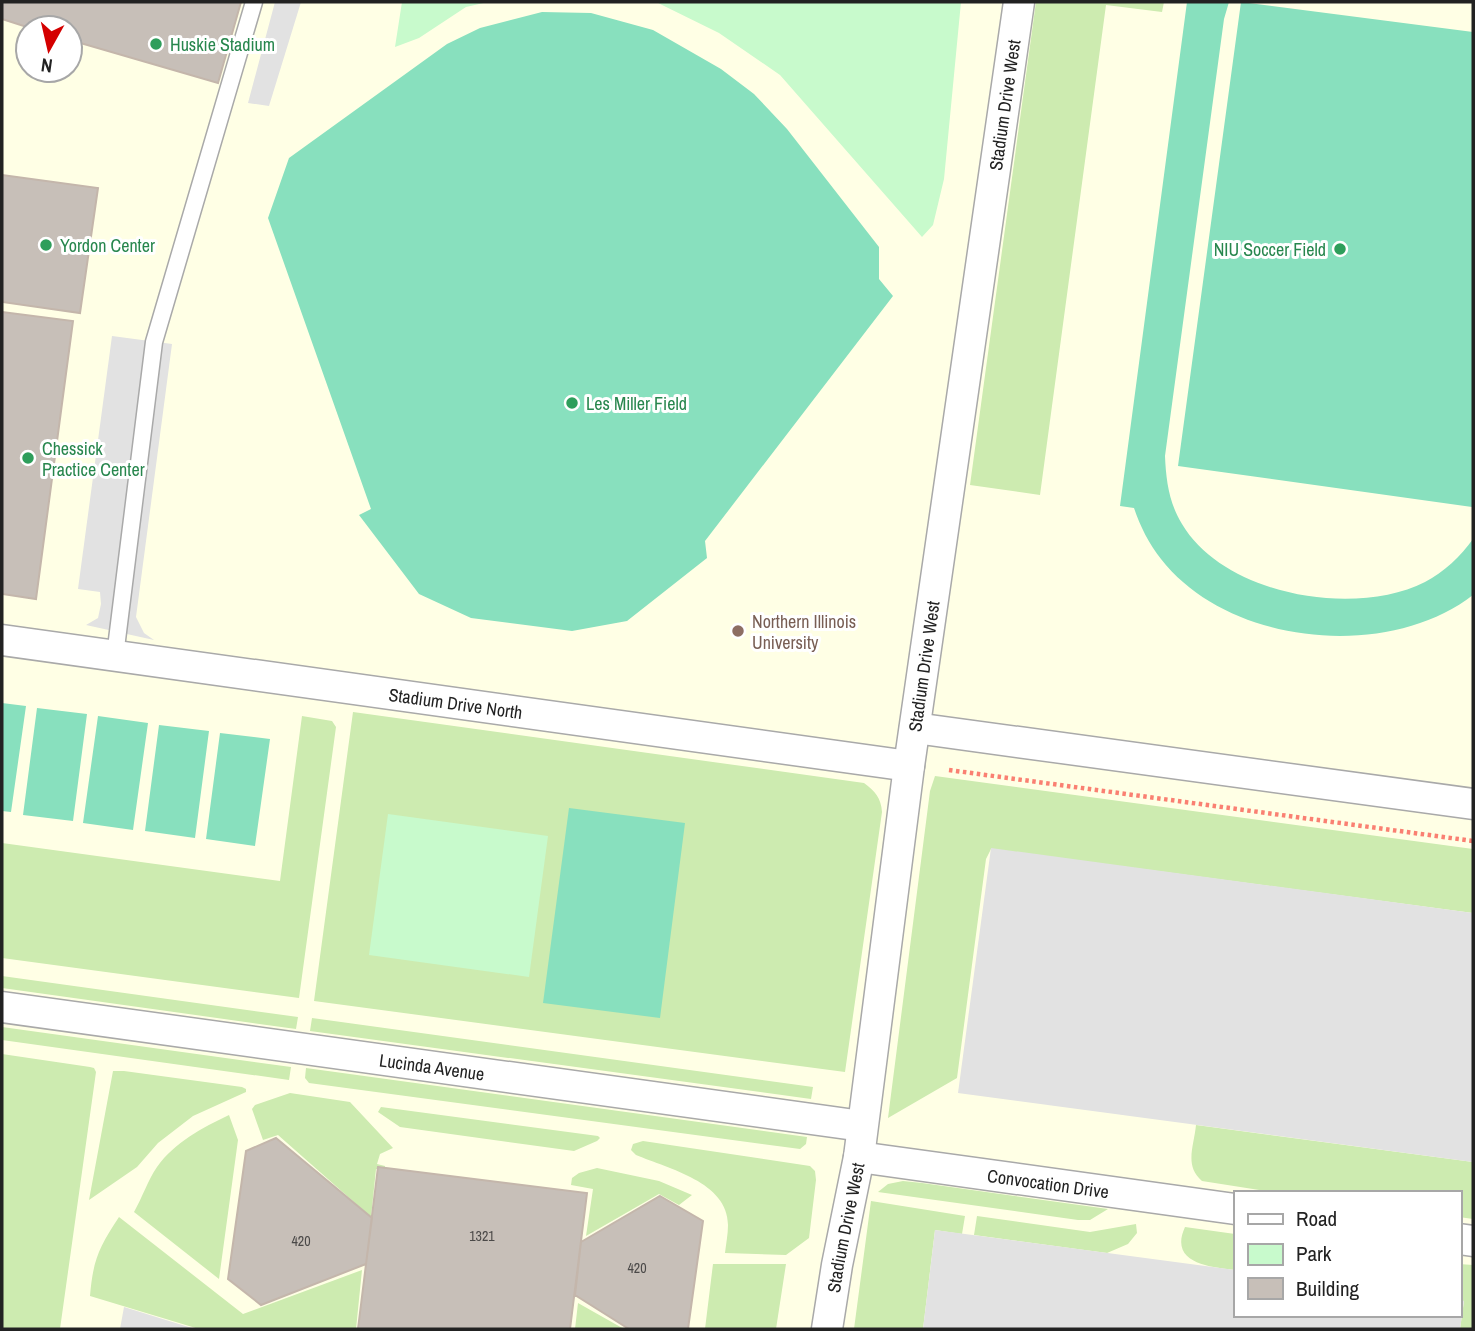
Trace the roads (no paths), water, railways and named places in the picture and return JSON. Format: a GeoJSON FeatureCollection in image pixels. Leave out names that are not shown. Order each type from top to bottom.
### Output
{"type":"FeatureCollection","features":[{"type":"Feature","properties":{"kind":"street","name":"Stadium Drive West"},"geometry":{"type":"LineString","coordinates":[[827,1329],[859,1157],[909,766],[1019,2]]}},
{"type":"Feature","properties":{"kind":"street","name":"Stadium Drive North"},"geometry":{"type":"LineString","coordinates":[[2,640],[909,766]]}},
{"type":"Feature","properties":{"kind":"street"},"geometry":{"type":"LineString","coordinates":[[915,729],[1473,804]]}},
{"type":"Feature","properties":{"kind":"street","name":"Lucinda Avenue"},"geometry":{"type":"LineString","coordinates":[[2,1007],[862,1126]]}},
{"type":"Feature","properties":{"kind":"street","name":"Convocation Drive"},"geometry":{"type":"LineString","coordinates":[[859,1157],[1234,1209]]}},
{"type":"Feature","properties":{"kind":"lane"},"geometry":{"type":"LineString","coordinates":[[115,656],[154,342],[254,2]]}},
{"type":"Feature","properties":{"kind":"place","name":"Huskie Stadium"},"geometry":{"type":"Point","coordinates":[156,44]}},
{"type":"Feature","properties":{"kind":"place","name":"Yordon Center"},"geometry":{"type":"Point","coordinates":[46,245]}},
{"type":"Feature","properties":{"kind":"place","name":"NIU Soccer Field"},"geometry":{"type":"Point","coordinates":[1340,249]}},
{"type":"Feature","properties":{"kind":"place","name":"Les Miller Field"},"geometry":{"type":"Point","coordinates":[572,403]}},
{"type":"Feature","properties":{"kind":"place","name":"Chessick Practice Center"},"geometry":{"type":"Point","coordinates":[28,458]}},
{"type":"Feature","properties":{"kind":"place","name":"Northern Illinois University"},"geometry":{"type":"Point","coordinates":[738,631]}}]}
